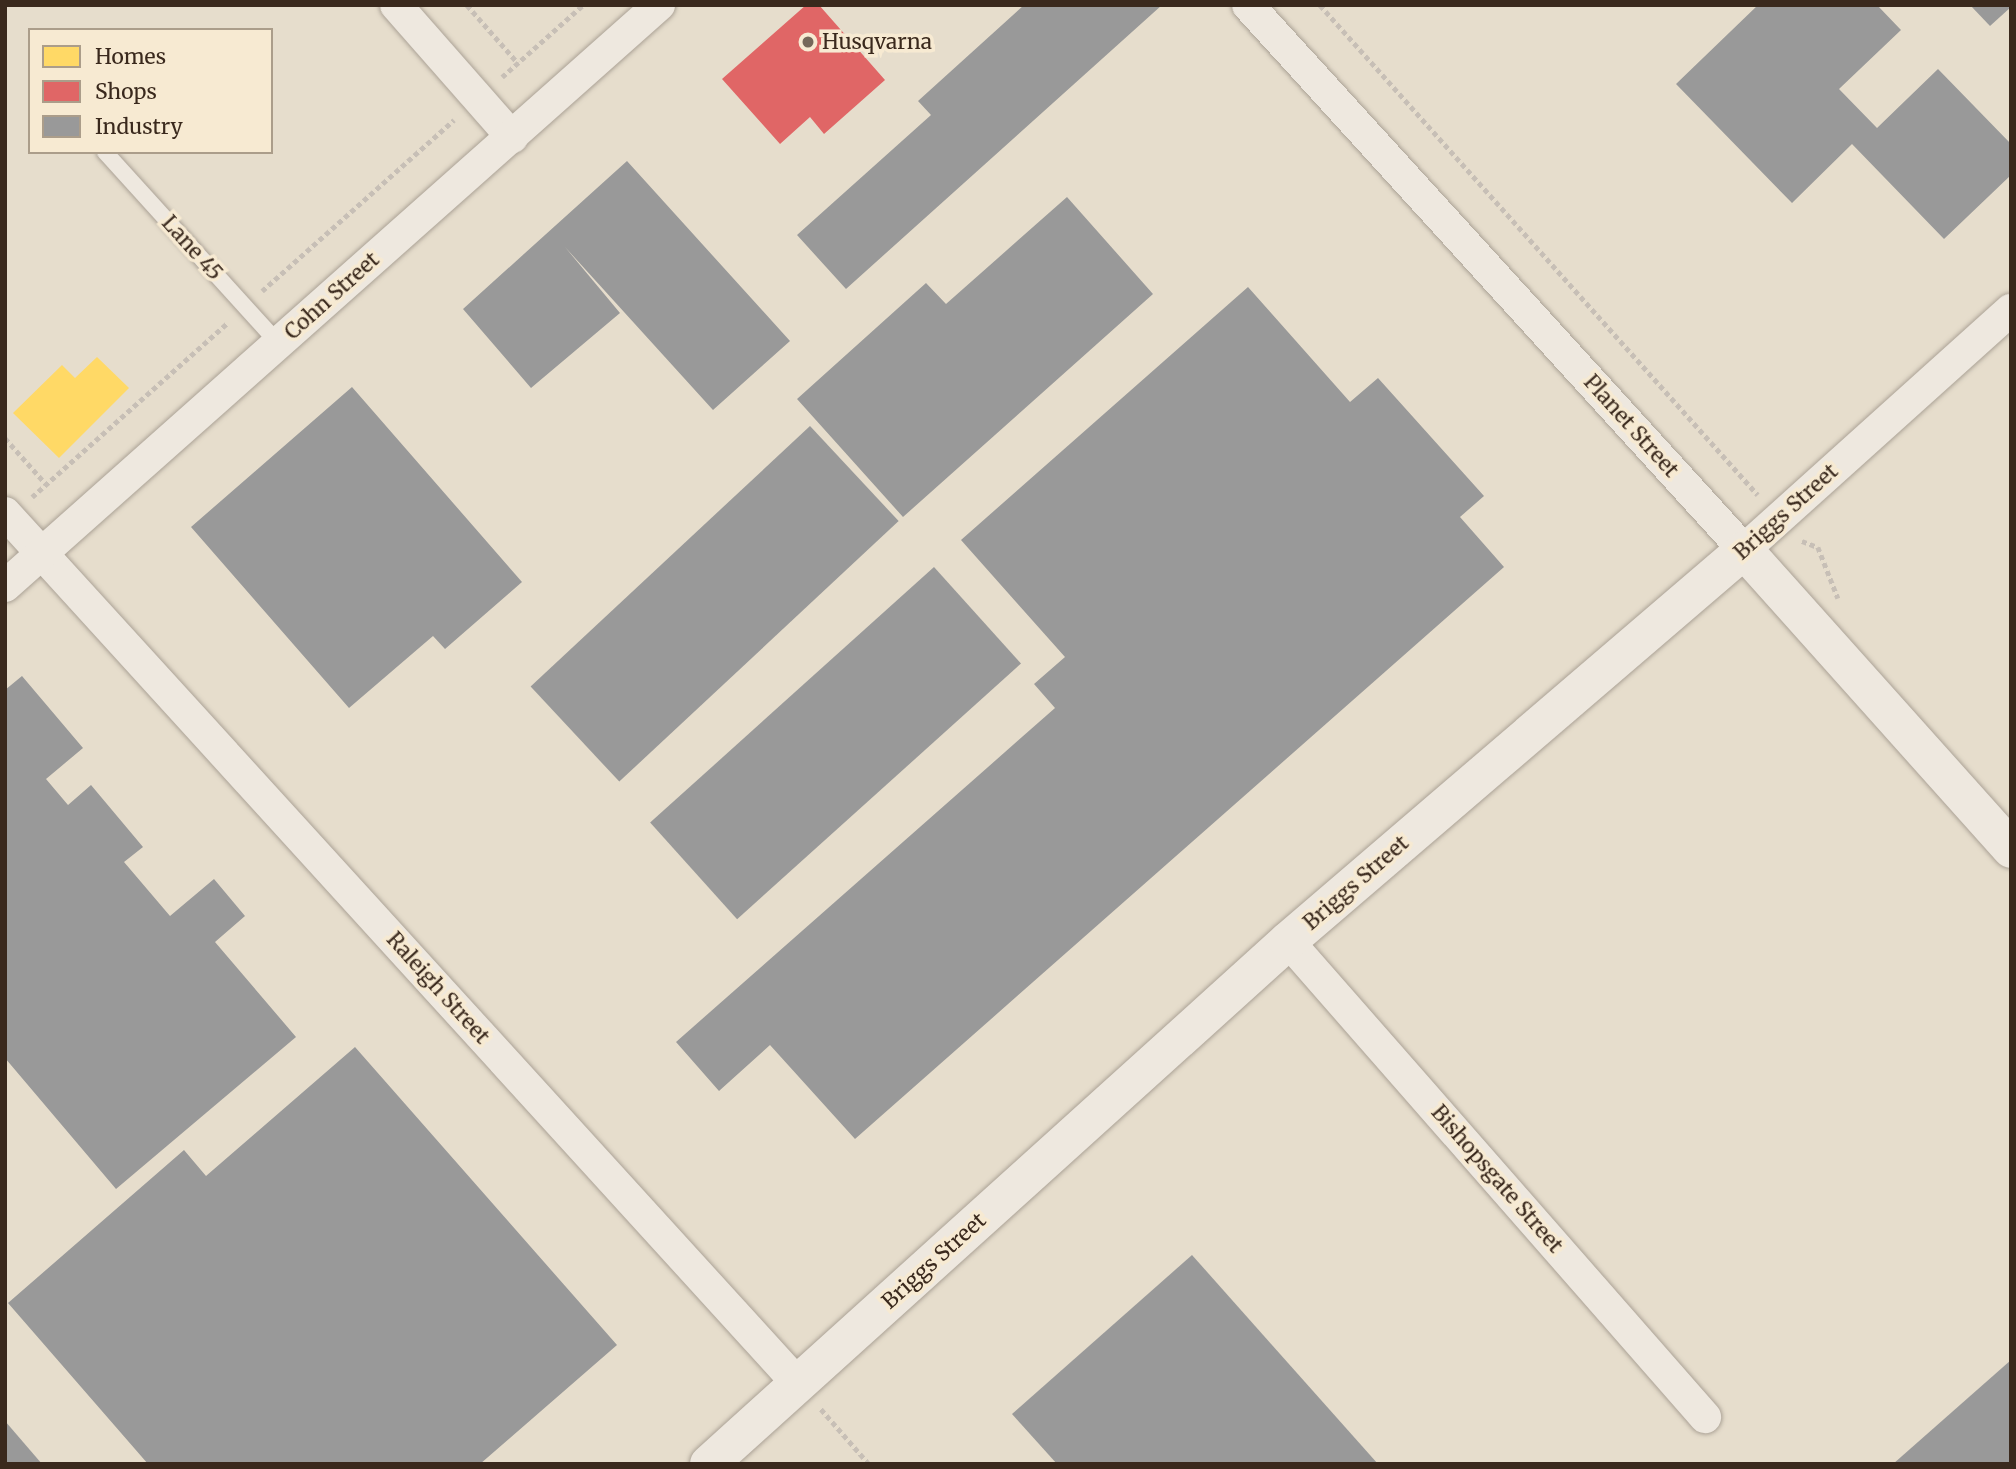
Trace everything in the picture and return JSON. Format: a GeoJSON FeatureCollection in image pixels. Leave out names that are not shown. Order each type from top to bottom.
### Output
{"type":"FeatureCollection","features":[{"type":"Feature","properties":{"kind":"street"},"geometry":{"type":"LineString","coordinates":[[396,5],[512,137]]}},
{"type":"Feature","properties":{"kind":"street","name":"Cohn Street"},"geometry":{"type":"LineString","coordinates":[[5,586],[659,5]]}},
{"type":"Feature","properties":{"kind":"street","name":"Planet Street"},"geometry":{"type":"LineString","coordinates":[[1248,5],[1744,550],[2011,849]]}},
{"type":"Feature","properties":{"kind":"street","name":"Briggs Street"},"geometry":{"type":"LineString","coordinates":[[709,1464],[1288,941],[1744,550],[2011,310]]}},
{"type":"Feature","properties":{"kind":"street","name":"Raleigh Street"},"geometry":{"type":"LineString","coordinates":[[7,515],[798,1384]]}},
{"type":"Feature","properties":{"kind":"street","name":"Bishopsgate Street"},"geometry":{"type":"LineString","coordinates":[[1288,941],[1705,1417]]}},
{"type":"Feature","properties":{"kind":"lane","name":"Lane 45"},"geometry":{"type":"LineString","coordinates":[[107,154],[278,343]]}},
{"type":"Feature","properties":{"kind":"path"},"geometry":{"type":"LineString","coordinates":[[467,5],[518,63]]}},
{"type":"Feature","properties":{"kind":"path"},"geometry":{"type":"LineString","coordinates":[[7,515],[46,484],[583,5]]}},
{"type":"Feature","properties":{"kind":"path"},"geometry":{"type":"LineString","coordinates":[[1320,5],[1797,539],[1818,547],[1844,613]]}},
{"type":"Feature","properties":{"kind":"path"},"geometry":{"type":"LineString","coordinates":[[5,438],[46,484]]}},
{"type":"Feature","properties":{"kind":"path"},"geometry":{"type":"LineString","coordinates":[[798,1384],[869,1464]]}},
{"type":"Feature","properties":{"kind":"building: Homes"},"geometry":{"type":"Polygon","coordinates":[[[97,357],[129,388],[59,458],[13,413],[62,365],[75,378],[97,357]]]}},
{"type":"Feature","properties":{"kind":"building: Shops","name":"Husqvarna"},"geometry":{"type":"Polygon","coordinates":[[[806,5],[819,5],[885,80],[824,134],[810,117],[780,144],[722,79],[806,5]]]}},
{"type":"Feature","properties":{"kind":"building: Industry"},"geometry":{"type":"Polygon","coordinates":[[[1024,5],[1162,5],[846,289],[797,235],[931,115],[918,101],[1024,5]]]}},
{"type":"Feature","properties":{"kind":"building: Industry"},"geometry":{"type":"Polygon","coordinates":[[[1758,5],[1877,5],[1901,30],[1839,89],[1877,128],[1938,69],[2011,144],[2011,175],[1944,239],[1852,144],[1792,203],[1676,84],[1758,5]]]}},
{"type":"Feature","properties":{"kind":"building: Industry"},"geometry":{"type":"Polygon","coordinates":[[[1970,5],[2011,5],[2011,7],[1990,26],[1970,5]]]}},
{"type":"Feature","properties":{"kind":"building: Industry"},"geometry":{"type":"Polygon","coordinates":[[[627,161],[790,341],[713,410],[565,247],[620,313],[531,388],[463,309],[627,161]]]}},
{"type":"Feature","properties":{"kind":"building: Industry"},"geometry":{"type":"Polygon","coordinates":[[[1067,197],[1153,294],[903,517],[797,399],[926,283],[946,304],[1067,197]]]}},
{"type":"Feature","properties":{"kind":"building: Industry"},"geometry":{"type":"Polygon","coordinates":[[[1248,287],[1350,402],[1378,378],[1484,496],[1460,517],[1504,567],[855,1139],[770,1045],[719,1091],[676,1042],[1055,708],[1034,684],[1065,657],[961,540],[1248,287]]]}},
{"type":"Feature","properties":{"kind":"building: Industry"},"geometry":{"type":"Polygon","coordinates":[[[352,387],[522,582],[445,649],[433,636],[349,708],[191,527],[352,387]]]}},
{"type":"Feature","properties":{"kind":"building: Industry"},"geometry":{"type":"Polygon","coordinates":[[[810,426],[899,521],[619,782],[531,687],[810,426]]]}},
{"type":"Feature","properties":{"kind":"building: Industry"},"geometry":{"type":"Polygon","coordinates":[[[934,567],[1021,664],[737,919],[650,823],[934,567]]]}},
{"type":"Feature","properties":{"kind":"building: Industry"},"geometry":{"type":"Polygon","coordinates":[[[22,676],[83,748],[46,779],[68,805],[91,785],[143,847],[124,862],[170,916],[214,879],[245,916],[215,942],[296,1037],[116,1189],[5,1058],[5,690],[22,676]]]}},
{"type":"Feature","properties":{"kind":"building: Industry"},"geometry":{"type":"Polygon","coordinates":[[[355,1047],[617,1345],[480,1464],[148,1464],[8,1303],[184,1150],[206,1176],[355,1047]]]}},
{"type":"Feature","properties":{"kind":"building: Industry"},"geometry":{"type":"Polygon","coordinates":[[[1192,1255],[1378,1464],[1057,1464],[1012,1414],[1192,1255]]]}},
{"type":"Feature","properties":{"kind":"building: Industry"},"geometry":{"type":"Polygon","coordinates":[[[2011,1360],[2011,1464],[1893,1464],[2011,1360]]]}},
{"type":"Feature","properties":{"kind":"building: Industry"},"geometry":{"type":"Polygon","coordinates":[[[5,1421],[42,1464],[5,1464],[5,1421]]]}},
{"type":"Feature","properties":{"kind":"place","name":"Husqvarna"},"geometry":{"type":"Point","coordinates":[808,42]}}]}
